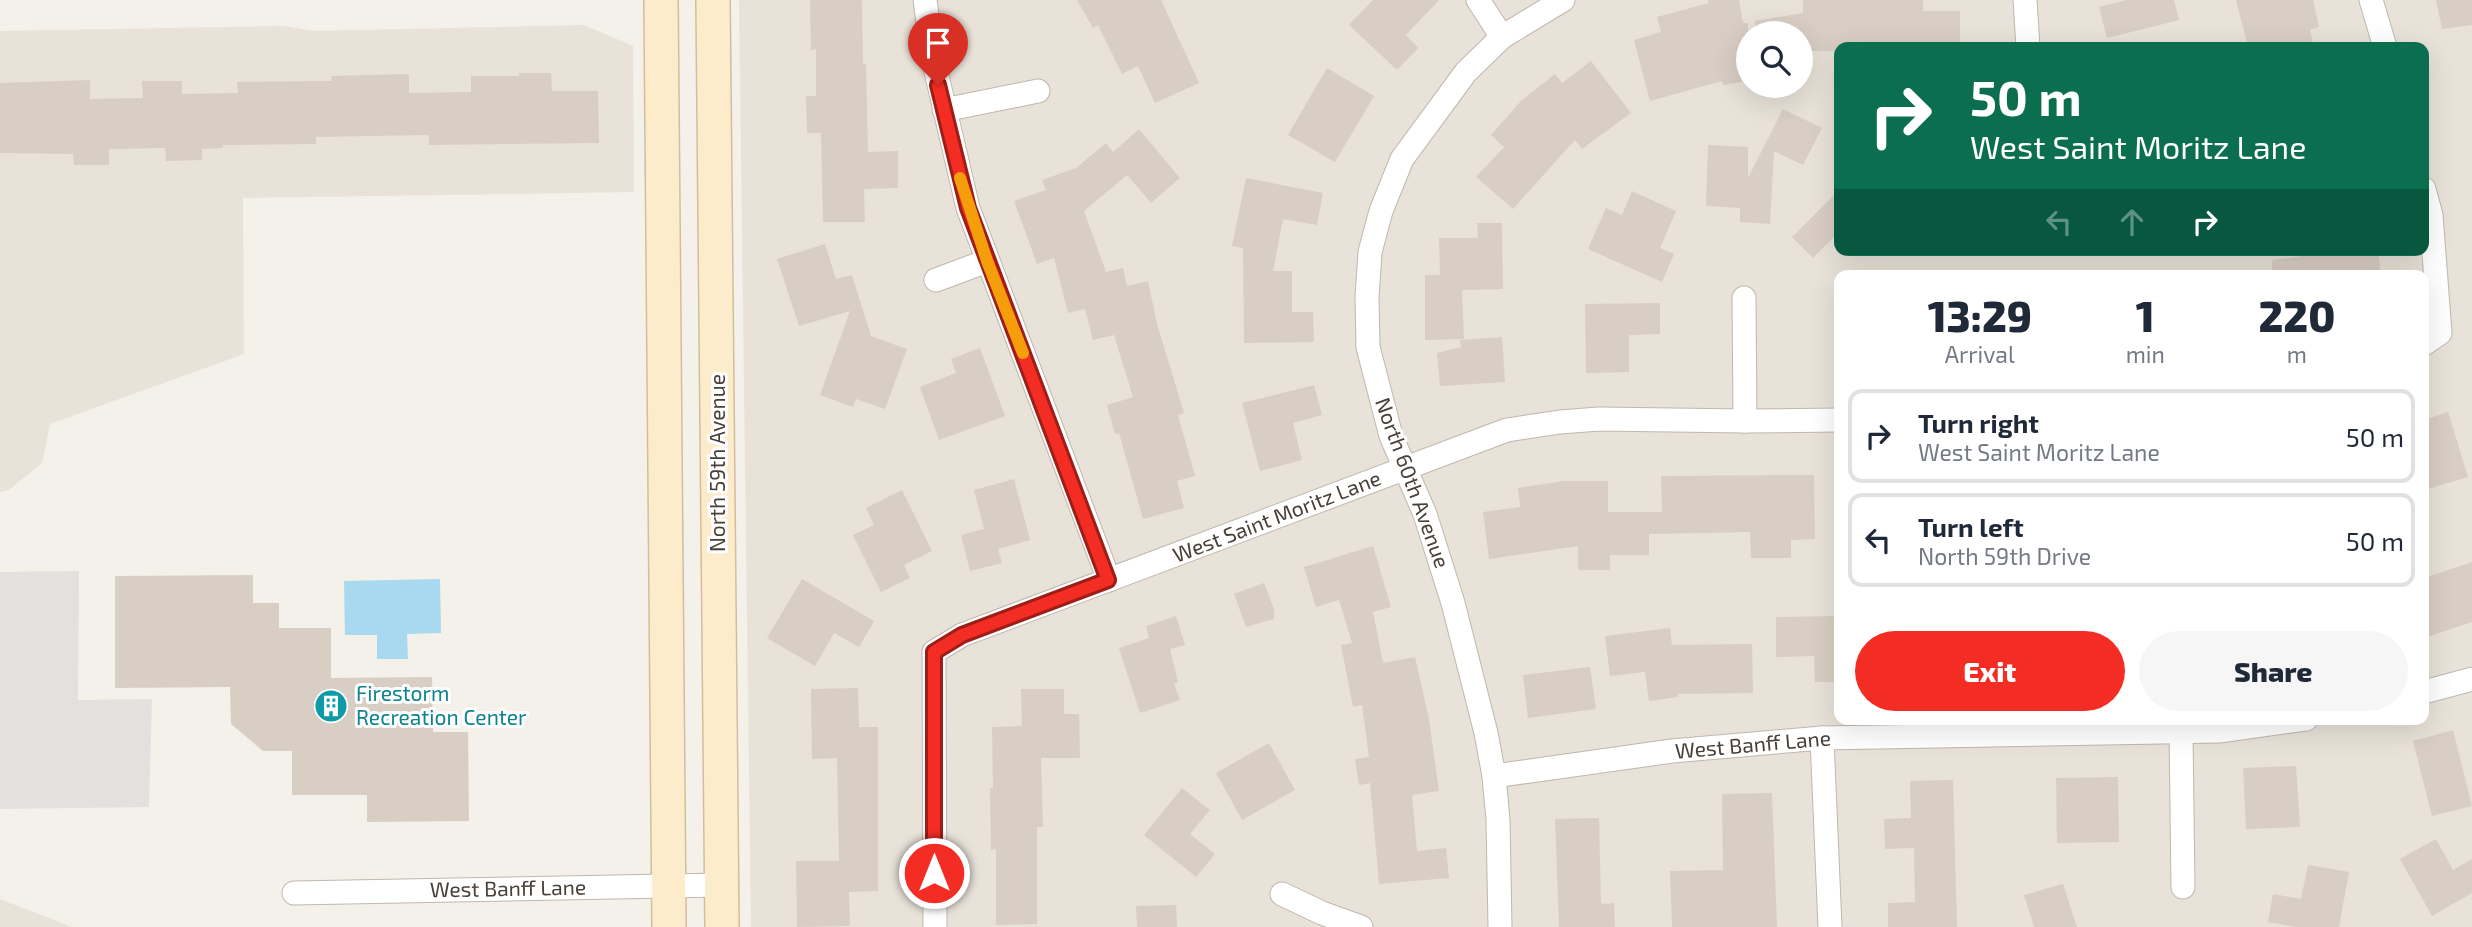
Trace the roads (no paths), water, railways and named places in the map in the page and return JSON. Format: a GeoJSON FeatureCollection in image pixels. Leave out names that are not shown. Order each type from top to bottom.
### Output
{"type":"FeatureCollection","features":[{"type":"Feature","properties":{"kind":"main road"},"geometry":{"type":"LineString","coordinates":[[661,0],[668,927]]}},
{"type":"Feature","properties":{"kind":"main road","name":"North 59th Avenue"},"geometry":{"type":"LineString","coordinates":[[713,0],[722,927]]}},
{"type":"Feature","properties":{"kind":"street"},"geometry":{"type":"LineString","coordinates":[[926,0],[933,59],[968,208],[1108,580]]}},
{"type":"Feature","properties":{"kind":"street"},"geometry":{"type":"LineString","coordinates":[[1478,0],[1502,37]]}},
{"type":"Feature","properties":{"kind":"street","name":"North 60th Avenue"},"geometry":{"type":"LineString","coordinates":[[1500,927],[1498,820],[1486,733],[1454,603],[1425,514],[1391,436],[1368,347],[1370,252],[1381,211],[1402,159],[1466,72],[1502,37],[1563,0]]}},
{"type":"Feature","properties":{"kind":"street"},"geometry":{"type":"LineString","coordinates":[[2025,0],[2028,42]]}},
{"type":"Feature","properties":{"kind":"street"},"geometry":{"type":"LineString","coordinates":[[2371,0],[2384,42]]}},
{"type":"Feature","properties":{"kind":"street"},"geometry":{"type":"LineString","coordinates":[[944,110],[1038,91]]}},
{"type":"Feature","properties":{"kind":"street"},"geometry":{"type":"LineString","coordinates":[[2429,208],[2432,338]]}},
{"type":"Feature","properties":{"kind":"street"},"geometry":{"type":"LineString","coordinates":[[936,280],[987,261]]}},
{"type":"Feature","properties":{"kind":"street"},"geometry":{"type":"LineString","coordinates":[[1744,298],[1745,421]]}},
{"type":"Feature","properties":{"kind":"street","name":"West Saint Moritz Lane"},"geometry":{"type":"LineString","coordinates":[[935,927],[934,652],[962,635],[1507,430],[1599,419],[1834,420]]}},
{"type":"Feature","properties":{"kind":"street"},"geometry":{"type":"LineString","coordinates":[[2429,691],[2472,679]]}},
{"type":"Feature","properties":{"kind":"street","name":"West Banff Lane"},"geometry":{"type":"LineString","coordinates":[[1494,776],[1672,751],[1822,738],[2219,731],[2262,725]]}},
{"type":"Feature","properties":{"kind":"street"},"geometry":{"type":"LineString","coordinates":[[2182,731],[2183,887]]}},
{"type":"Feature","properties":{"kind":"street"},"geometry":{"type":"LineString","coordinates":[[1822,738],[1830,927]]}},
{"type":"Feature","properties":{"kind":"street","name":"West Banff Lane"},"geometry":{"type":"LineString","coordinates":[[294,893],[721,886]]}},
{"type":"Feature","properties":{"kind":"street"},"geometry":{"type":"LineString","coordinates":[[1282,894],[1322,913],[1361,927]]}},
{"type":"Feature","properties":{"kind":"water"},"geometry":{"type":"Polygon","coordinates":[[[440,579],[441,633],[407,634],[408,659],[377,659],[377,635],[345,635],[344,581],[440,579]]]}},
{"type":"Feature","properties":{"kind":"place","name":"Firestorm Recreation Center"},"geometry":{"type":"Point","coordinates":[331,706]}}]}
